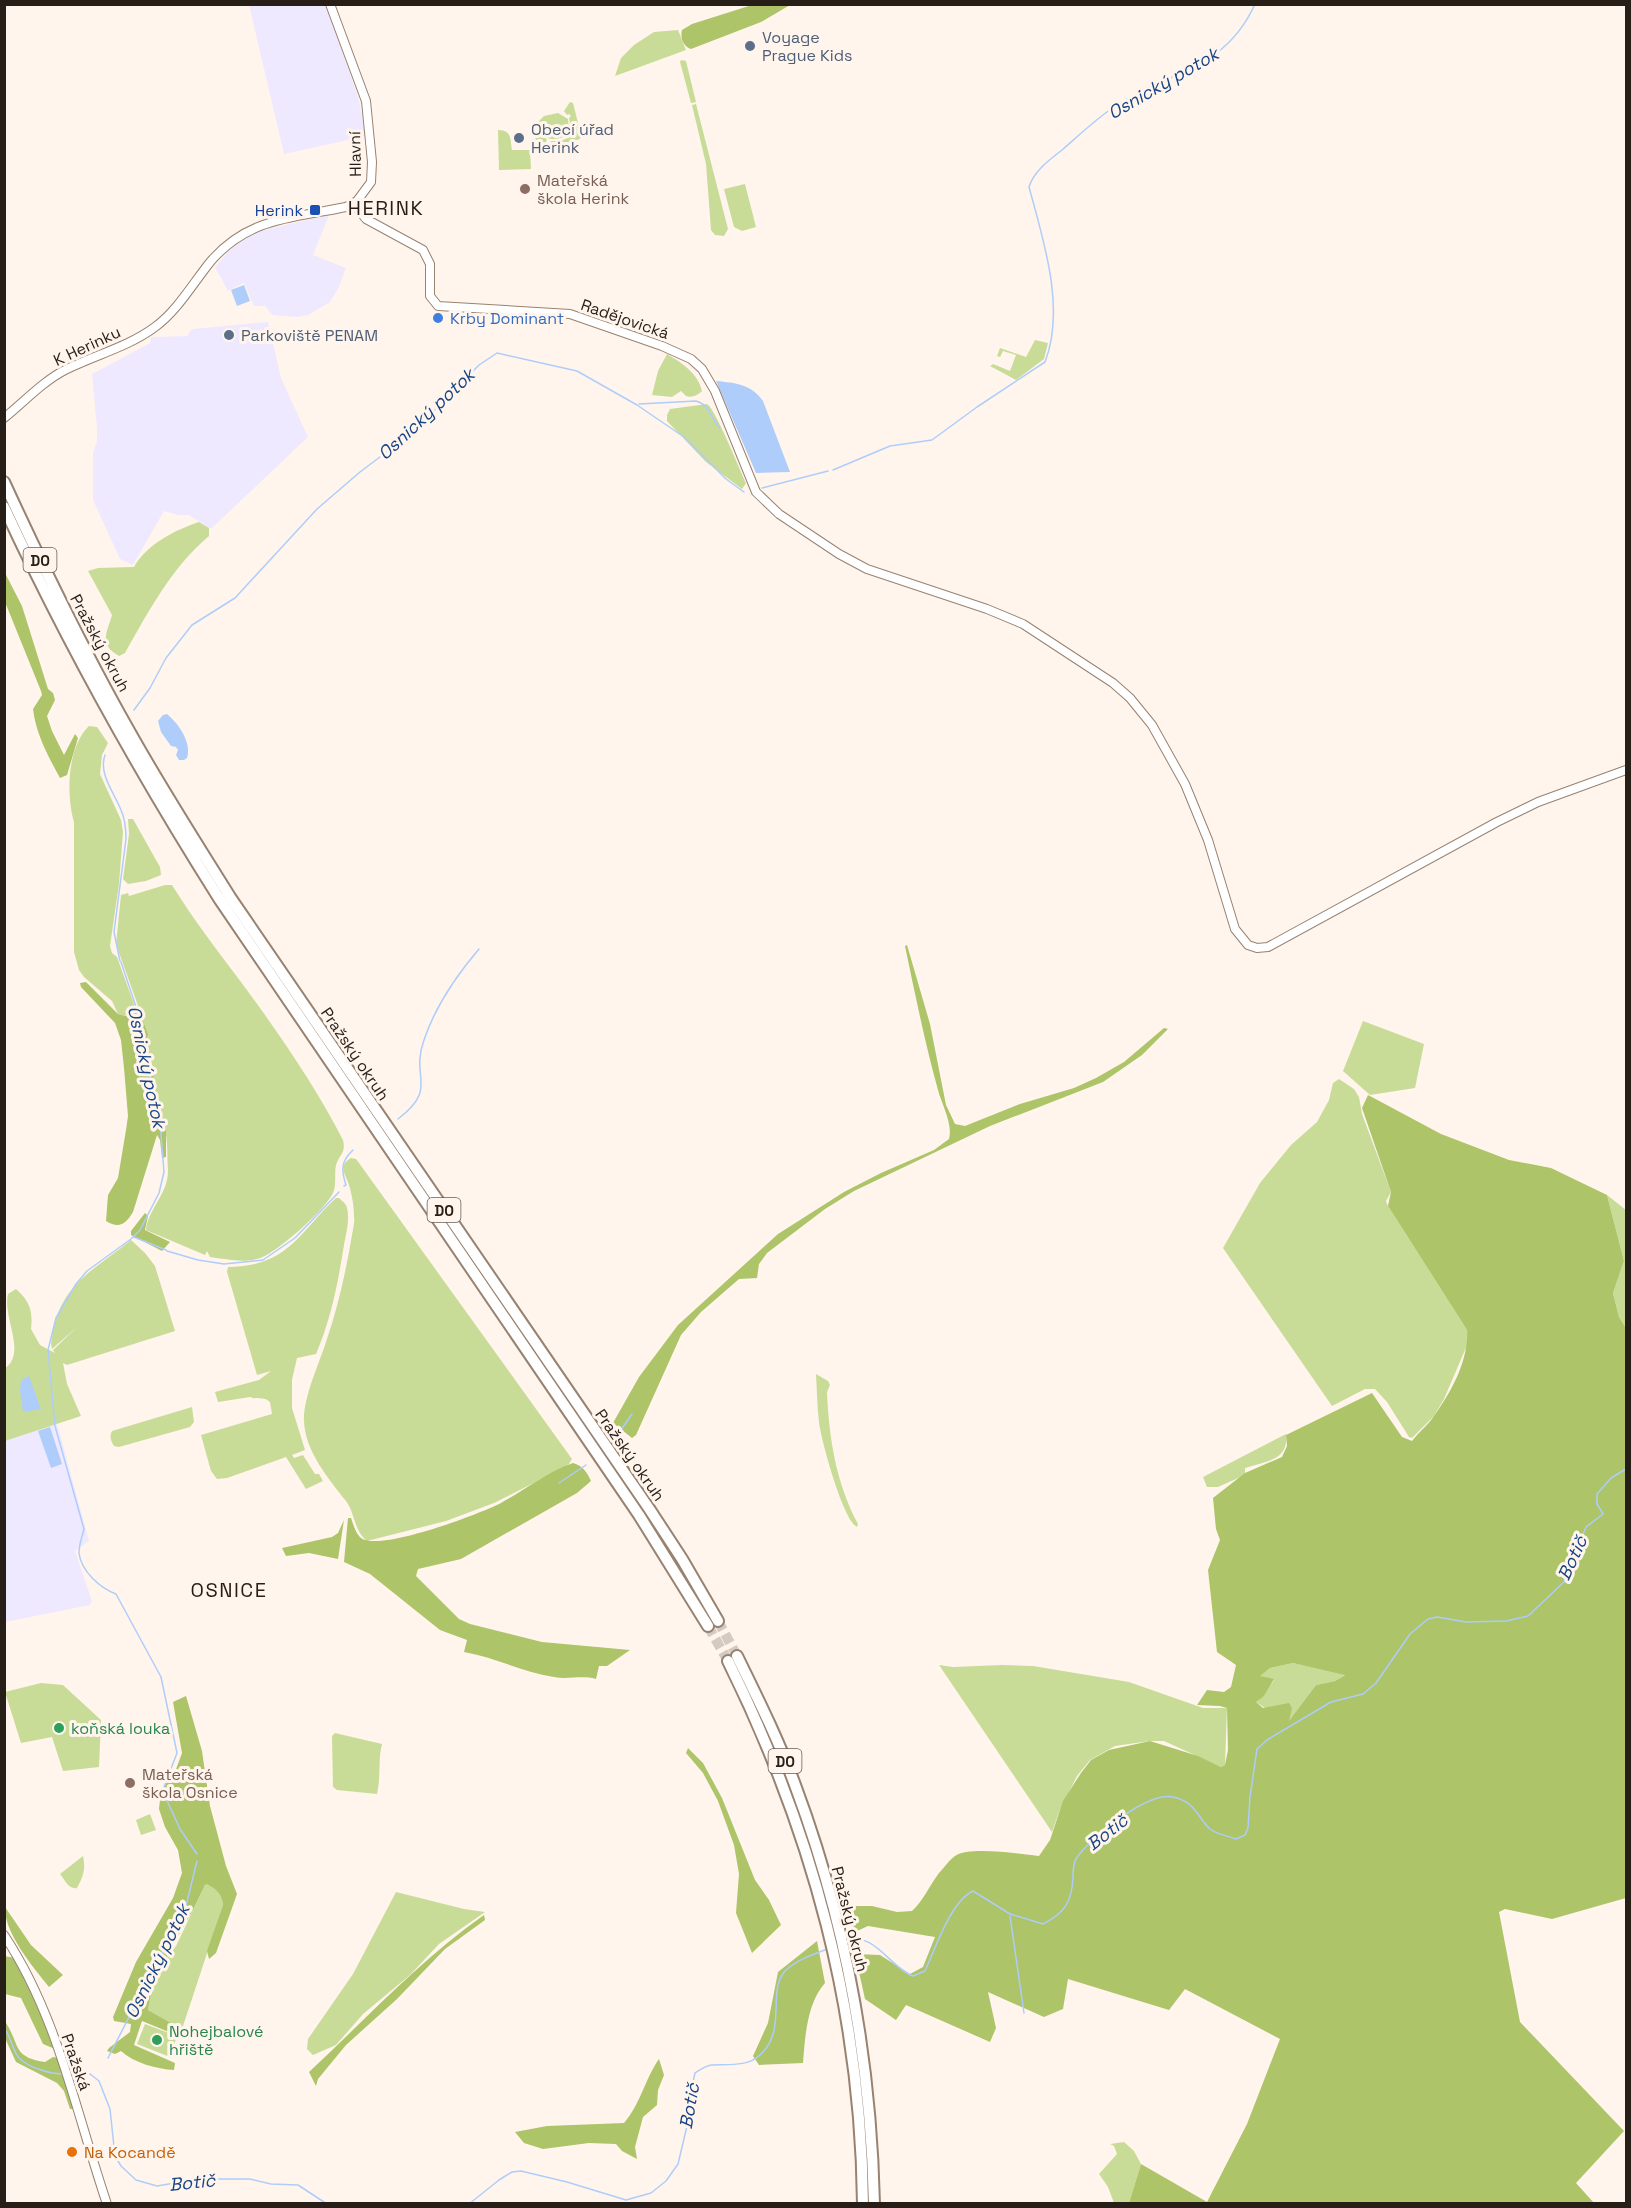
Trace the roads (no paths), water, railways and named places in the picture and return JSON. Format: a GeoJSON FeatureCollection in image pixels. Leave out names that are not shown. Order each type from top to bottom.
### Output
{"type":"FeatureCollection","features":[{"type":"Feature","properties":{"kind":"highway","name":"Pražský okruh"},"geometry":{"type":"LineString","coordinates":[[4,482],[100,678],[133,738],[230,897],[650,1510],[682,1559],[713,1623],[226,910],[93,688],[4,507]]}},
{"type":"Feature","properties":{"kind":"highway","name":"Pražský okruh"},"geometry":{"type":"LineString","coordinates":[[733,1659],[792,1777],[829,1911],[840,1981],[855,2038],[870,2120],[874,2204]]}},
{"type":"Feature","properties":{"kind":"highway","name":"Pražský okruh"},"geometry":{"type":"LineString","coordinates":[[855,2038],[863,2204]]}},
{"type":"Feature","properties":{"kind":"street","name":"Hlavní"},"geometry":{"type":"LineString","coordinates":[[330,4],[366,101],[372,162],[371,182],[354,204]]}},
{"type":"Feature","properties":{"kind":"street","name":"K Herinku"},"geometry":{"type":"LineString","coordinates":[[4,418],[48,380],[131,341],[156,326],[168,316],[220,251],[241,234],[270,222],[354,204]]}},
{"type":"Feature","properties":{"kind":"street","name":"Radějovická"},"geometry":{"type":"LineString","coordinates":[[354,204],[366,219],[423,250],[430,264],[430,296],[438,306],[570,314],[684,355],[702,369],[715,391],[756,492],[779,514],[839,554],[867,569],[987,609],[1023,624],[1113,683],[1130,698],[1152,725],[1185,783],[1208,840],[1235,929],[1248,945],[1268,948],[1497,822],[1538,802],[1626,770]]}},
{"type":"Feature","properties":{"kind":"street","name":"Pražská"},"geometry":{"type":"LineString","coordinates":[[4,1935],[18,1958],[45,2014],[67,2075],[107,2204]]}},
{"type":"Feature","properties":{"kind":"water"},"geometry":{"type":"Polygon","coordinates":[[[244,285],[250,301],[237,306],[231,290],[244,285]]]}},
{"type":"Feature","properties":{"kind":"water"},"geometry":{"type":"Polygon","coordinates":[[[716,381],[748,388],[763,401],[790,472],[756,473],[716,381]]]}},
{"type":"Feature","properties":{"kind":"water"},"geometry":{"type":"Polygon","coordinates":[[[167,714],[180,728],[186,740],[188,752],[184,760],[179,760],[176,755],[178,750],[171,746],[161,732],[158,721],[167,714]]]}},
{"type":"Feature","properties":{"kind":"water"},"geometry":{"type":"Polygon","coordinates":[[[29,1376],[41,1409],[23,1412],[21,1380],[29,1376]]]}},
{"type":"Feature","properties":{"kind":"water"},"geometry":{"type":"Polygon","coordinates":[[[50,1427],[62,1464],[51,1468],[38,1431],[50,1427]]]}},
{"type":"Feature","properties":{"kind":"waterway","name":"Osnický potok"},"geometry":{"type":"LineString","coordinates":[[833,470],[890,446],[932,440],[1045,362],[1051,341],[1053,297],[1046,251],[1029,187],[1031,181],[1047,162],[1111,109],[1131,96],[1210,58],[1242,27],[1255,4]]}},
{"type":"Feature","properties":{"kind":"waterway","name":"Osnický potok"},"geometry":{"type":"LineString","coordinates":[[134,710],[150,688],[166,658],[192,625],[235,598],[317,509],[360,472],[413,432],[479,365],[497,353],[577,371],[637,405],[684,437],[726,479],[744,492]]}},
{"type":"Feature","properties":{"kind":"waterway"},"geometry":{"type":"LineString","coordinates":[[639,404],[696,401],[708,409],[720,428]]}},
{"type":"Feature","properties":{"kind":"waterway","name":"Osnický potok"},"geometry":{"type":"LineString","coordinates":[[762,488],[828,471]]}},
{"type":"Feature","properties":{"kind":"waterway","name":"Osnický potok"},"geometry":{"type":"LineString","coordinates":[[105,755],[103,762],[105,777],[122,813],[126,832],[114,932],[120,961]]}},
{"type":"Feature","properties":{"kind":"waterway"},"geometry":{"type":"LineString","coordinates":[[398,1119],[410,1108],[421,1090],[421,1053],[434,1016],[454,981],[479,949]]}},
{"type":"Feature","properties":{"kind":"waterway","name":"Osnický potok"},"geometry":{"type":"LineString","coordinates":[[121,962],[138,1013],[152,1086],[159,1109],[164,1172],[159,1193],[140,1230],[132,1238]]}},
{"type":"Feature","properties":{"kind":"waterway"},"geometry":{"type":"LineString","coordinates":[[344,1186],[346,1185],[343,1166],[353,1150]]}},
{"type":"Feature","properties":{"kind":"waterway"},"geometry":{"type":"LineString","coordinates":[[167,1251],[198,1260],[224,1264],[263,1260],[295,1238],[339,1192]]}},
{"type":"Feature","properties":{"kind":"waterway"},"geometry":{"type":"LineString","coordinates":[[134,1237],[166,1250]]}},
{"type":"Feature","properties":{"kind":"waterway","name":"Osnický potok"},"geometry":{"type":"LineString","coordinates":[[131,1239],[87,1271],[76,1284],[56,1318],[48,1350],[55,1426],[84,1529],[79,1550],[83,1566],[92,1578],[116,1594],[161,1677],[177,1753],[164,1787],[164,1794],[180,1829],[197,1854]]}},
{"type":"Feature","properties":{"kind":"waterway"},"geometry":{"type":"LineString","coordinates":[[614,1440],[632,1414]]}},
{"type":"Feature","properties":{"kind":"waterway"},"geometry":{"type":"LineString","coordinates":[[559,1483],[586,1465]]}},
{"type":"Feature","properties":{"kind":"waterway","name":"Botič"},"geometry":{"type":"LineString","coordinates":[[846,1941],[856,1939],[873,1945],[897,1966],[913,1976],[925,1971],[951,1915],[965,1896],[973,1891],[1010,1914],[1043,1924],[1062,1911],[1069,1900],[1074,1863],[1083,1850],[1120,1818],[1162,1797],[1173,1797],[1187,1802],[1215,1832],[1236,1839],[1245,1835],[1248,1828],[1257,1749],[1267,1740],[1331,1702],[1363,1694],[1376,1683],[1410,1634],[1428,1619],[1437,1617],[1466,1622],[1506,1621],[1528,1616],[1564,1582],[1586,1527],[1603,1514],[1597,1504],[1597,1494],[1611,1478],[1626,1469]]}},
{"type":"Feature","properties":{"kind":"waterway","name":"Osnický potok"},"geometry":{"type":"LineString","coordinates":[[108,2058],[186,1906],[197,1861]]}},
{"type":"Feature","properties":{"kind":"waterway"},"geometry":{"type":"LineString","coordinates":[[1010,1916],[1024,2013]]}},
{"type":"Feature","properties":{"kind":"waterway","name":"Botič"},"geometry":{"type":"LineString","coordinates":[[469,2204],[499,2180],[512,2172],[521,2171],[626,2200],[651,2193],[666,2181],[678,2164],[687,2126],[686,2112],[695,2073],[709,2066],[743,2063],[760,2055],[773,2034],[780,1978],[795,1963],[827,1949]]}},
{"type":"Feature","properties":{"kind":"waterway","name":"Botič"},"geometry":{"type":"LineString","coordinates":[[4,2028],[17,2055],[23,2062],[40,2070],[64,2074]]}},
{"type":"Feature","properties":{"kind":"waterway","name":"Botič"},"geometry":{"type":"LineString","coordinates":[[69,2074],[90,2074],[99,2081],[110,2109],[115,2156],[121,2166],[136,2180],[157,2186],[198,2179],[250,2179],[271,2184],[298,2185],[327,2204]]}},
{"type":"Feature","properties":{"kind":"tunnel"},"geometry":{"type":"LineString","coordinates":[[718,1621],[737,1656]]}},
{"type":"Feature","properties":{"kind":"tunnel"},"geometry":{"type":"LineString","coordinates":[[708,1626],[728,1661]]}},
{"type":"Feature","properties":{"kind":"place","name":"Voyage Prague Kids"},"geometry":{"type":"Point","coordinates":[750,46]}},
{"type":"Feature","properties":{"kind":"place","name":"Obecí úřad Herink"},"geometry":{"type":"Point","coordinates":[519,138]}},
{"type":"Feature","properties":{"kind":"place","name":"Mateřská škola Herink"},"geometry":{"type":"Point","coordinates":[525,189]}},
{"type":"Feature","properties":{"kind":"place","name":"Herink"},"geometry":{"type":"Point","coordinates":[315,210]}},
{"type":"Feature","properties":{"kind":"place","name":"Krby Dominant"},"geometry":{"type":"Point","coordinates":[438,318]}},
{"type":"Feature","properties":{"kind":"place","name":"Parkoviště PENAM"},"geometry":{"type":"Point","coordinates":[229,335]}},
{"type":"Feature","properties":{"kind":"place","name":"koňská louka"},"geometry":{"type":"Point","coordinates":[59,1728]}},
{"type":"Feature","properties":{"kind":"place","name":"Mateřská škola Osnice"},"geometry":{"type":"Point","coordinates":[130,1783]}},
{"type":"Feature","properties":{"kind":"place","name":"Nohejbalové hřiště"},"geometry":{"type":"Point","coordinates":[157,2040]}},
{"type":"Feature","properties":{"kind":"place","name":"Na Kocandě"},"geometry":{"type":"Point","coordinates":[72,2152]}},
{"type":"Feature","properties":{"kind":"district","name":"HERINK"},"geometry":{"type":"Point","coordinates":[386,208]}},
{"type":"Feature","properties":{"kind":"district","name":"OSNICE"},"geometry":{"type":"Point","coordinates":[229,1590]}}]}
